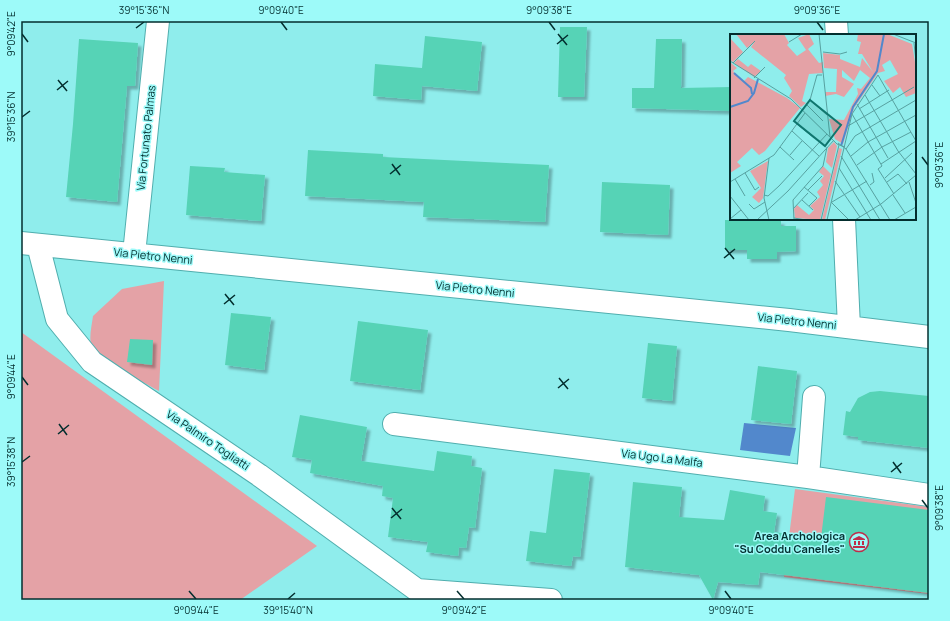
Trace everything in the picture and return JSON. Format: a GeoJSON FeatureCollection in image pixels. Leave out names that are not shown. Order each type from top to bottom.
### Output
{"type":"FeatureCollection","features":[{"type":"Feature","properties":{"kind":"street","name":"Via Fortunato Palmas"},"geometry":{"type":"LineString","coordinates":[[134,254],[158,21]]}},
{"type":"Feature","properties":{"kind":"street"},"geometry":{"type":"LineString","coordinates":[[836,21],[837,34]]}},
{"type":"Feature","properties":{"kind":"street"},"geometry":{"type":"LineString","coordinates":[[844,220],[849,327]]}},
{"type":"Feature","properties":{"kind":"street","name":"Via Pietro Nenni"},"geometry":{"type":"LineString","coordinates":[[30,244],[789,320],[929,337]]}},
{"type":"Feature","properties":{"kind":"street","name":"Via Palmiro Togliatti"},"geometry":{"type":"LineString","coordinates":[[30,244],[57,319],[92,362],[259,475],[422,595]]}},
{"type":"Feature","properties":{"kind":"street"},"geometry":{"type":"LineString","coordinates":[[808,477],[814,398]]}},
{"type":"Feature","properties":{"kind":"street","name":"Via Ugo La Malfa"},"geometry":{"type":"LineString","coordinates":[[394,424],[808,477],[929,495]]}},
{"type":"Feature","properties":{"kind":"street"},"geometry":{"type":"LineString","coordinates":[[422,595],[551,600]]}},
{"type":"Feature","properties":{"kind":"shaded area"},"geometry":{"type":"Polygon","coordinates":[[[164,281],[159,391],[121,370],[102,356],[91,344],[90,334],[93,316],[122,289],[164,281]]]}},
{"type":"Feature","properties":{"kind":"shaded area"},"geometry":{"type":"Polygon","coordinates":[[[21,332],[317,546],[240,600],[21,600],[21,332]]]}},
{"type":"Feature","properties":{"kind":"shaded area","name":"Area Archologica \"Su Coddu Canelles\""},"geometry":{"type":"Polygon","coordinates":[[[795,489],[929,507],[929,594],[784,577],[795,489]]]}},
{"type":"Feature","properties":{"kind":"water"},"geometry":{"type":"Polygon","coordinates":[[[744,423],[796,428],[790,456],[740,450],[744,423]]]}},
{"type":"Feature","properties":{"kind":"building"},"geometry":{"type":"Polygon","coordinates":[[[560,27],[587,27],[584,97],[558,97],[560,27]]]}},
{"type":"Feature","properties":{"kind":"building"},"geometry":{"type":"Polygon","coordinates":[[[425,36],[482,42],[477,91],[422,86],[421,100],[373,96],[375,64],[422,68],[425,36]]]}},
{"type":"Feature","properties":{"kind":"building"},"geometry":{"type":"Polygon","coordinates":[[[79,39],[138,43],[135,86],[127,86],[117,202],[66,197],[79,39]]]}},
{"type":"Feature","properties":{"kind":"building"},"geometry":{"type":"Polygon","coordinates":[[[656,39],[682,39],[681,88],[730,87],[730,111],[632,108],[632,88],[654,88],[656,39]]]}},
{"type":"Feature","properties":{"kind":"building"},"geometry":{"type":"Polygon","coordinates":[[[308,150],[383,154],[383,157],[549,165],[545,222],[423,217],[424,202],[305,196],[308,150]]]}},
{"type":"Feature","properties":{"kind":"building"},"geometry":{"type":"Polygon","coordinates":[[[190,166],[225,168],[224,172],[265,175],[261,221],[186,215],[190,166]]]}},
{"type":"Feature","properties":{"kind":"building"},"geometry":{"type":"Polygon","coordinates":[[[602,182],[670,185],[668,235],[600,232],[602,182]]]}},
{"type":"Feature","properties":{"kind":"building"},"geometry":{"type":"Polygon","coordinates":[[[725,220],[781,221],[781,226],[796,226],[796,251],[777,252],[777,259],[747,259],[747,250],[725,250],[725,220]]]}},
{"type":"Feature","properties":{"kind":"building"},"geometry":{"type":"Polygon","coordinates":[[[231,313],[271,317],[264,370],[225,365],[231,313]]]}},
{"type":"Feature","properties":{"kind":"building"},"geometry":{"type":"Polygon","coordinates":[[[358,321],[428,330],[420,390],[350,381],[358,321]]]}},
{"type":"Feature","properties":{"kind":"building"},"geometry":{"type":"Polygon","coordinates":[[[130,339],[153,340],[152,365],[127,362],[130,339]]]}},
{"type":"Feature","properties":{"kind":"building"},"geometry":{"type":"Polygon","coordinates":[[[648,343],[677,346],[672,401],[642,398],[648,343]]]}},
{"type":"Feature","properties":{"kind":"building"},"geometry":{"type":"Polygon","coordinates":[[[758,366],[797,371],[791,424],[751,420],[758,366]]]}},
{"type":"Feature","properties":{"kind":"building"},"geometry":{"type":"Polygon","coordinates":[[[880,391],[929,396],[929,448],[858,440],[858,437],[843,435],[846,411],[850,412],[858,398],[870,392],[880,391]]]}},
{"type":"Feature","properties":{"kind":"building"},"geometry":{"type":"Polygon","coordinates":[[[300,415],[367,427],[361,461],[434,471],[437,451],[472,456],[471,466],[482,468],[475,528],[469,527],[466,548],[459,547],[458,556],[426,552],[428,542],[388,537],[393,498],[382,496],[383,486],[310,473],[312,460],[292,457],[300,415]]]}},
{"type":"Feature","properties":{"kind":"building"},"geometry":{"type":"Polygon","coordinates":[[[554,469],[590,473],[580,557],[573,556],[571,566],[526,561],[530,531],[546,533],[554,469]]]}},
{"type":"Feature","properties":{"kind":"building"},"geometry":{"type":"Polygon","coordinates":[[[633,482],[682,487],[679,517],[724,520],[730,490],[765,496],[763,511],[777,513],[774,532],[821,538],[826,497],[929,510],[929,593],[760,572],[758,585],[718,582],[713,600],[699,575],[625,567],[633,482]]]}},
{"type":"Feature","properties":{"kind":"place","name":"Area Archologica \"Su Coddu Canelles\""},"geometry":{"type":"Point","coordinates":[859,542]}}]}
